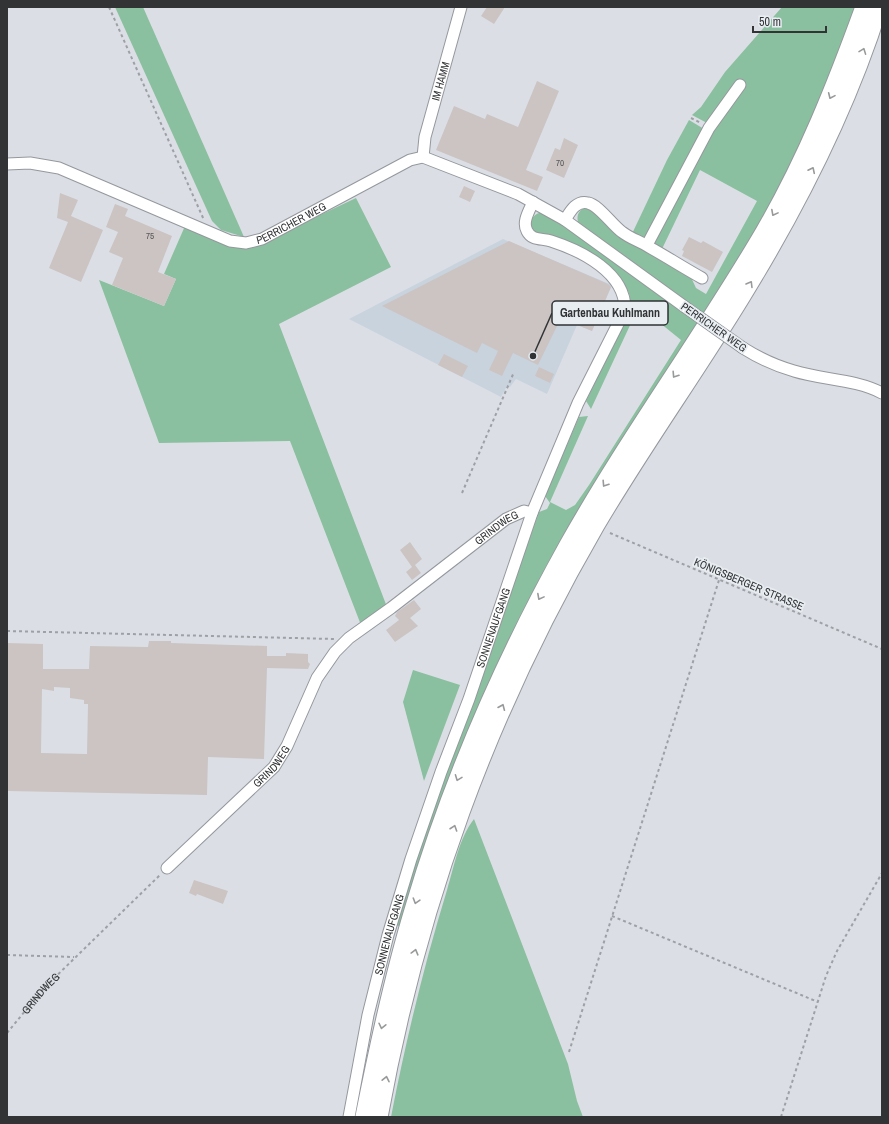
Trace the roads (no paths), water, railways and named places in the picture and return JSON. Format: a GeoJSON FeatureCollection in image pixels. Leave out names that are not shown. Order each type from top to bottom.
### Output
{"type":"FeatureCollection","features":[{"type":"Feature","properties":{"kind":"main road"},"geometry":{"type":"LineString","coordinates":[[364,1117],[382,1029],[414,907],[447,806],[494,691],[534,608],[583,519],[717,311],[765,230],[800,165],[835,86],[864,7]]}},
{"type":"Feature","properties":{"kind":"main road"},"geometry":{"type":"LineString","coordinates":[[378,1117],[403,999],[427,909],[461,809],[507,697],[547,614],[598,521],[741,298],[778,237],[849,90],[879,7]]}},
{"type":"Feature","properties":{"kind":"street","name":"IM HAMM"},"geometry":{"type":"LineString","coordinates":[[423,157],[425,137],[461,7]]}},
{"type":"Feature","properties":{"kind":"street"},"geometry":{"type":"LineString","coordinates":[[647,245],[709,128],[740,85]]}},
{"type":"Feature","properties":{"kind":"street","name":"PERRICHER WEG"},"geometry":{"type":"LineString","coordinates":[[7,164],[30,163],[59,168],[230,241],[246,243],[262,239],[410,160],[423,157],[518,194],[565,220],[743,348],[770,362],[795,372],[844,381],[882,393]]}},
{"type":"Feature","properties":{"kind":"street","name":"SONNENAUFGANG"},"geometry":{"type":"LineString","coordinates":[[349,1117],[368,1015],[402,891],[441,772],[469,699],[532,513],[578,403],[625,310],[625,299],[621,288],[614,279],[582,254],[549,240],[531,237],[526,230],[525,220],[533,202]]}},
{"type":"Feature","properties":{"kind":"street"},"geometry":{"type":"LineString","coordinates":[[565,220],[572,209],[580,203],[588,203],[597,207],[613,225],[630,238],[647,245],[702,278]]}},
{"type":"Feature","properties":{"kind":"street","name":"GRINDWEG"},"geometry":{"type":"LineString","coordinates":[[167,868],[259,783],[274,767],[296,726],[317,678],[335,652],[349,638],[391,608],[506,519],[524,511],[532,513]]}},
{"type":"Feature","properties":{"kind":"place","name":"Gartenbau Kuhlmann"},"geometry":{"type":"Point","coordinates":[533,356]}}]}
